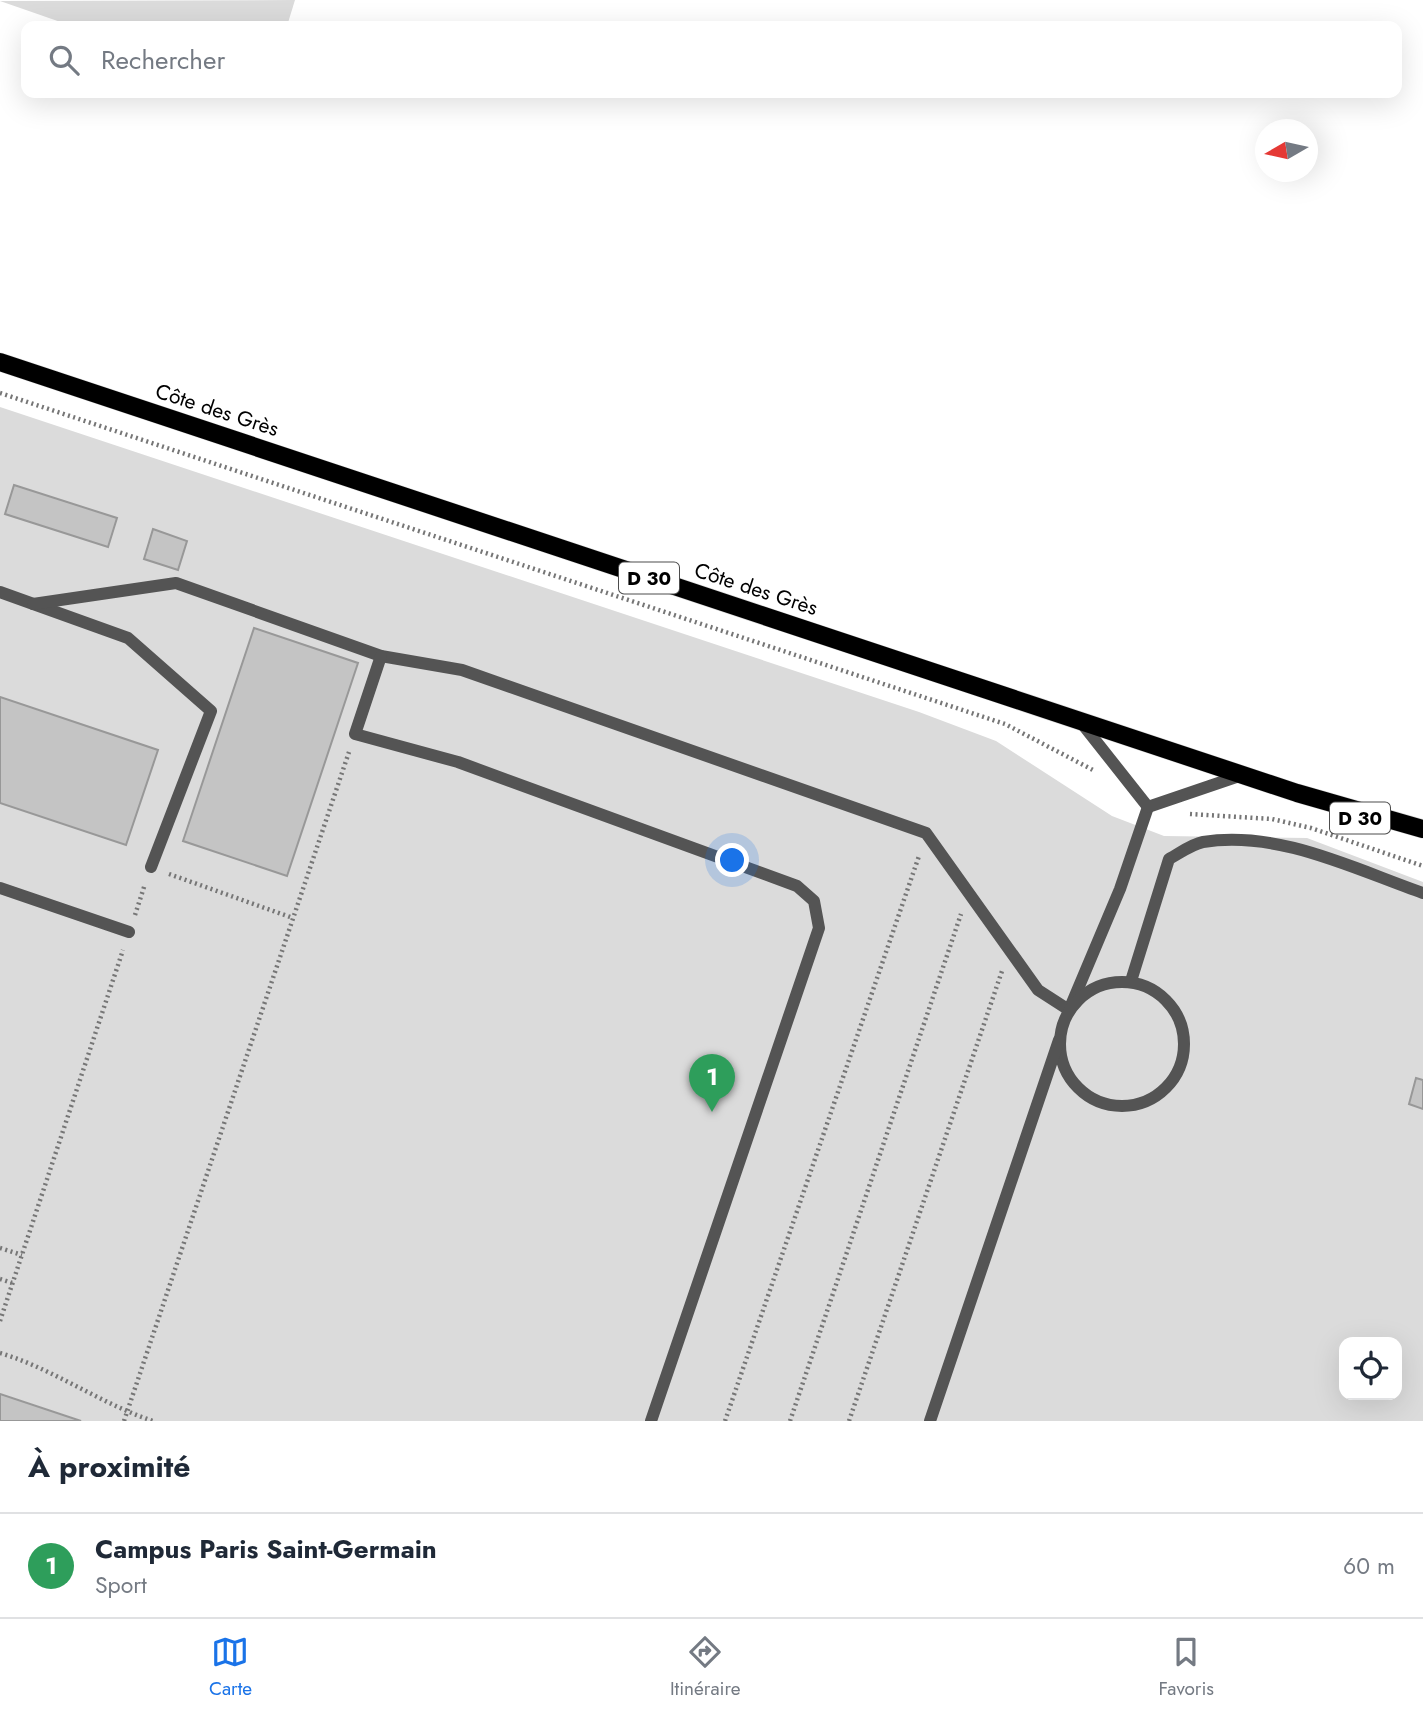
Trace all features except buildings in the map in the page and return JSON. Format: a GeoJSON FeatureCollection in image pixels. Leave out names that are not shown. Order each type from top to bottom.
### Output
{"type":"FeatureCollection","features":[{"type":"Feature","properties":{"kind":"main road","name":"Côte des Grès"},"geometry":{"type":"LineString","coordinates":[[0,362],[1242,775],[1423,829]]}},
{"type":"Feature","properties":{"kind":"main road","name":"Côte des Grès"},"geometry":{"type":"LineString","coordinates":[[1297,793],[1423,842]]}},
{"type":"Feature","properties":{"kind":"lane"},"geometry":{"type":"LineString","coordinates":[[33,604],[176,583],[381,656],[462,670],[926,833],[1038,990],[1069,1010]]}},
{"type":"Feature","properties":{"kind":"lane"},"geometry":{"type":"LineString","coordinates":[[0,592],[128,638],[211,711],[151,867]]}},
{"type":"Feature","properties":{"kind":"lane"},"geometry":{"type":"LineString","coordinates":[[381,656],[355,734],[471,767],[797,886],[814,901],[819,928],[651,1421]]}},
{"type":"Feature","properties":{"kind":"lane"},"geometry":{"type":"LineString","coordinates":[[1079,721],[1148,807]]}},
{"type":"Feature","properties":{"kind":"lane"},"geometry":{"type":"LineString","coordinates":[[1148,807],[1242,775]]}},
{"type":"Feature","properties":{"kind":"lane"},"geometry":{"type":"LineString","coordinates":[[930,1421],[1069,1010],[1120,889],[1148,807]]}},
{"type":"Feature","properties":{"kind":"lane"},"geometry":{"type":"LineString","coordinates":[[1131,981],[1169,859],[1200,842],[1237,840],[1292,847],[1423,894]]}},
{"type":"Feature","properties":{"kind":"lane"},"geometry":{"type":"LineString","coordinates":[[0,888],[130,932]]}},
{"type":"Feature","properties":{"kind":"lane"},"geometry":{"type":"LineString","coordinates":[[1059,1040],[1068,1075],[1079,1090],[1095,1100],[1123,1107],[1138,1105],[1165,1090],[1182,1063],[1184,1030],[1177,1013],[1165,998],[1149,987],[1131,981],[1113,982],[1096,987],[1081,996],[1069,1010]]}},
{"type":"Feature","properties":{"kind":"path"},"geometry":{"type":"LineString","coordinates":[[0,393],[1013,727],[1095,771],[1100,777]]}},
{"type":"Feature","properties":{"kind":"path"},"geometry":{"type":"LineString","coordinates":[[124,1421],[355,734]]}},
{"type":"Feature","properties":{"kind":"path"},"geometry":{"type":"LineString","coordinates":[[725,1421],[926,833]]}},
{"type":"Feature","properties":{"kind":"path"},"geometry":{"type":"LineString","coordinates":[[0,1321],[151,867]]}},
{"type":"Feature","properties":{"kind":"path"},"geometry":{"type":"LineString","coordinates":[[171,874],[293,918]]}},
{"type":"Feature","properties":{"kind":"path"},"geometry":{"type":"LineString","coordinates":[[790,1421],[968,892]]}},
{"type":"Feature","properties":{"kind":"path"},"geometry":{"type":"LineString","coordinates":[[849,1421],[1009,949]]}},
{"type":"Feature","properties":{"kind":"path"},"geometry":{"type":"LineString","coordinates":[[0,1248],[22,1255]]}},
{"type":"Feature","properties":{"kind":"path"},"geometry":{"type":"LineString","coordinates":[[0,1279],[13,1283]]}},
{"type":"Feature","properties":{"kind":"path"},"geometry":{"type":"LineString","coordinates":[[0,1353],[48,1369],[127,1412],[153,1421]]}},
{"type":"Feature","properties":{"kind":"shaded area"},"geometry":{"type":"Polygon","coordinates":[[[295,0],[289,21],[58,21],[0,1],[295,0]]]}},
{"type":"Feature","properties":{"kind":"shaded area"},"geometry":{"type":"Polygon","coordinates":[[[0,407],[919,712],[996,741],[1112,816],[1164,836],[1307,838],[1423,882],[1423,1421],[0,1421],[0,407]]]}},
{"type":"Feature","properties":{"kind":"place","name":"Campus Paris Saint-Germain"},"geometry":{"type":"Point","coordinates":[712,1112]}}]}
